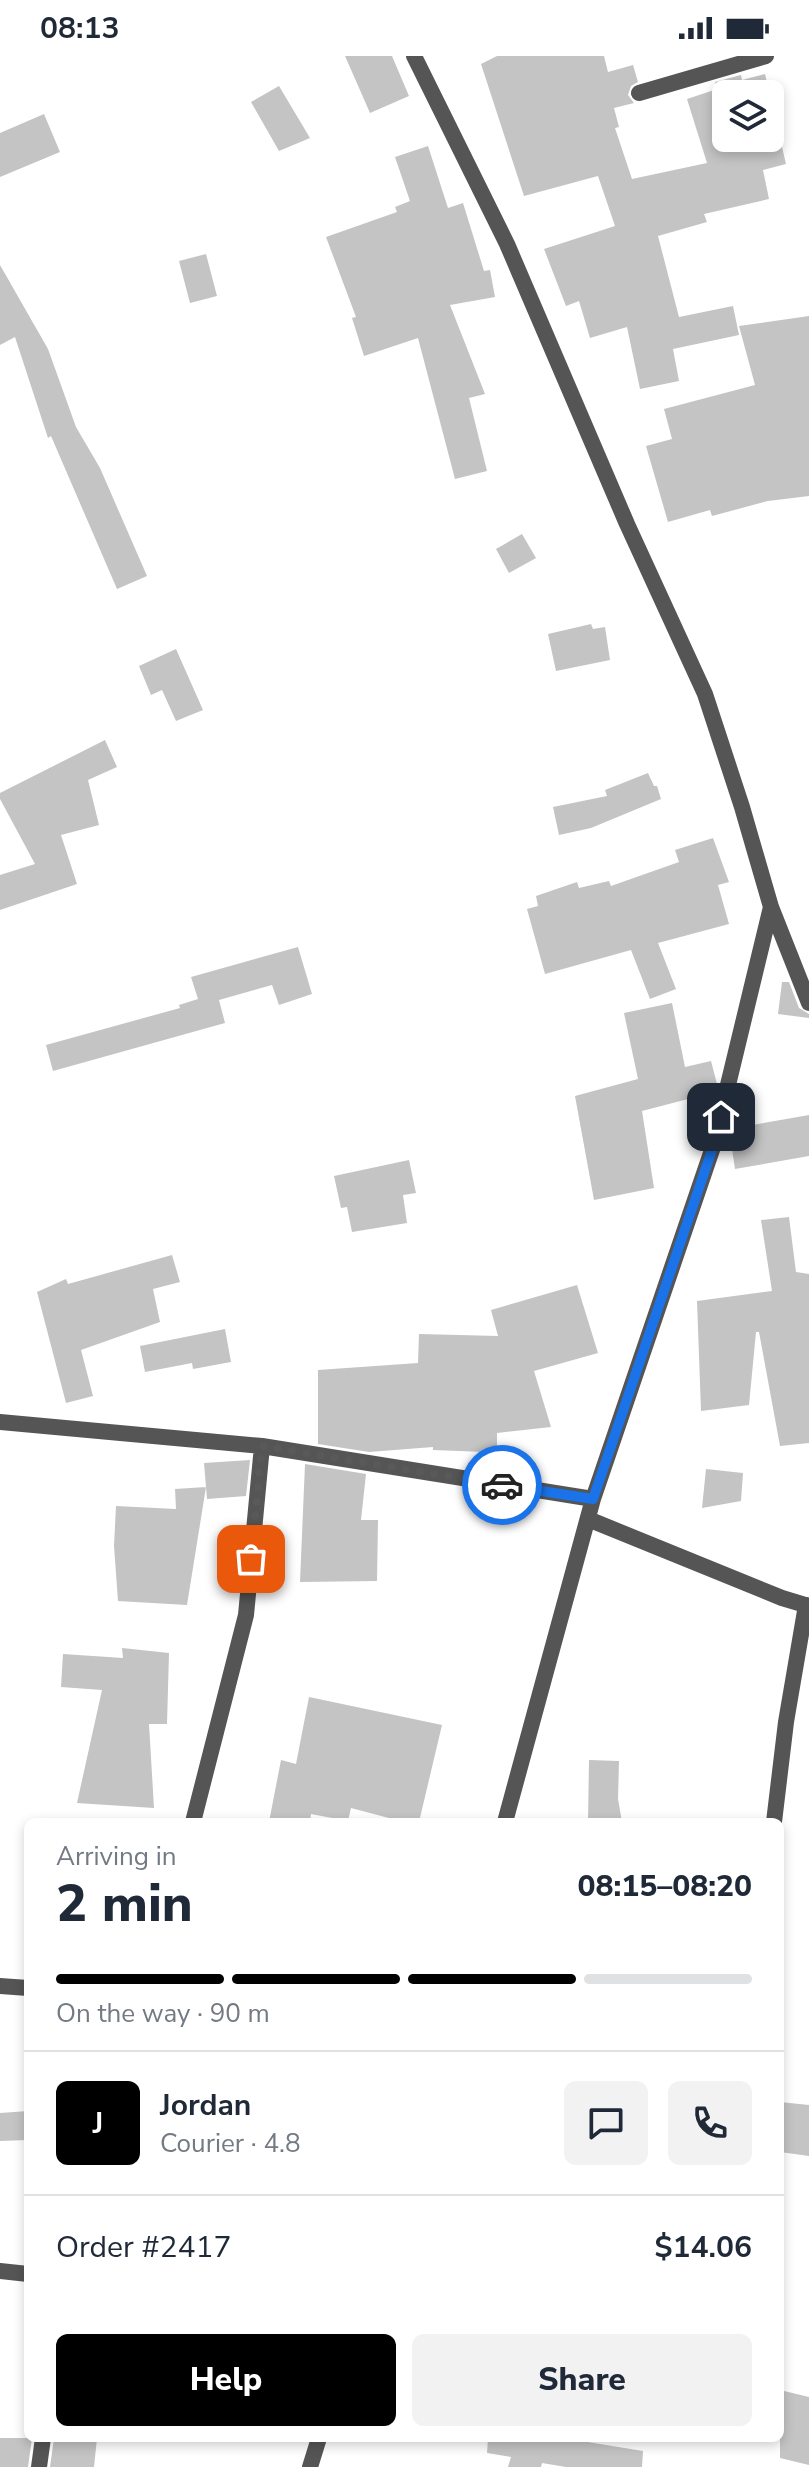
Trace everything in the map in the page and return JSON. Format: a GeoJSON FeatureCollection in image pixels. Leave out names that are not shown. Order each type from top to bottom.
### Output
{"type":"FeatureCollection","features":[{"type":"Feature","properties":{"kind":"street"},"geometry":{"type":"LineString","coordinates":[[414,56],[507,244],[627,524],[705,694],[771,907],[802,968],[809,1003]]}},
{"type":"Feature","properties":{"kind":"street"},"geometry":{"type":"LineString","coordinates":[[639,93],[766,56]]}},
{"type":"Feature","properties":{"kind":"street"},"geometry":{"type":"LineString","coordinates":[[506,1818],[593,1499],[713,1147],[771,907]]}},
{"type":"Feature","properties":{"kind":"street"},"geometry":{"type":"LineString","coordinates":[[0,1422],[262,1446],[593,1499]]}},
{"type":"Feature","properties":{"kind":"street"},"geometry":{"type":"LineString","coordinates":[[194,1818],[246,1615],[262,1446]]}},
{"type":"Feature","properties":{"kind":"street"},"geometry":{"type":"LineString","coordinates":[[588,1519],[807,1605],[786,1722],[774,1818]]}},
{"type":"Feature","properties":{"kind":"street"},"geometry":{"type":"LineString","coordinates":[[0,1986],[24,1988]]}},
{"type":"Feature","properties":{"kind":"street"},"geometry":{"type":"LineString","coordinates":[[0,2271],[24,2274]]}},
{"type":"Feature","properties":{"kind":"street"},"geometry":{"type":"LineString","coordinates":[[39,2467],[42,2442]]}},
{"type":"Feature","properties":{"kind":"street"},"geometry":{"type":"LineString","coordinates":[[310,2467],[318,2442]]}},
{"type":"Feature","properties":{"kind":"building"},"geometry":{"type":"Polygon","coordinates":[[[345,56],[392,56],[409,96],[370,113],[345,56]]]}},
{"type":"Feature","properties":{"kind":"building"},"geometry":{"type":"Polygon","coordinates":[[[497,56],[604,56],[608,72],[633,65],[638,82],[631,86],[628,95],[634,103],[614,108],[619,127],[615,128],[632,179],[707,163],[687,99],[712,91],[712,152],[783,152],[786,164],[763,170],[769,199],[704,214],[707,222],[658,236],[679,317],[733,306],[739,335],[673,349],[679,381],[640,389],[627,327],[590,338],[579,301],[566,306],[544,249],[615,226],[598,176],[524,196],[481,64],[497,56]]]}},
{"type":"Feature","properties":{"kind":"building"},"geometry":{"type":"Polygon","coordinates":[[[765,74],[766,80],[742,80],[765,74]]]}},
{"type":"Feature","properties":{"kind":"building"},"geometry":{"type":"Polygon","coordinates":[[[741,75],[742,80],[722,80],[741,75]]]}},
{"type":"Feature","properties":{"kind":"building"},"geometry":{"type":"Polygon","coordinates":[[[279,86],[310,138],[279,151],[251,102],[279,86]]]}},
{"type":"Feature","properties":{"kind":"building"},"geometry":{"type":"Polygon","coordinates":[[[44,114],[60,152],[0,177],[0,133],[44,114]]]}},
{"type":"Feature","properties":{"kind":"building"},"geometry":{"type":"Polygon","coordinates":[[[428,146],[448,208],[463,203],[484,271],[490,270],[495,297],[450,305],[485,394],[469,398],[487,471],[455,479],[418,338],[364,356],[352,318],[356,317],[326,237],[397,212],[395,207],[410,201],[395,157],[428,146]]]}},
{"type":"Feature","properties":{"kind":"building"},"geometry":{"type":"Polygon","coordinates":[[[206,254],[217,296],[190,303],[179,261],[206,254]]]}},
{"type":"Feature","properties":{"kind":"building"},"geometry":{"type":"Polygon","coordinates":[[[0,265],[48,349],[76,427],[100,468],[147,576],[117,589],[51,436],[48,438],[15,337],[0,345],[0,265]]]}},
{"type":"Feature","properties":{"kind":"building"},"geometry":{"type":"Polygon","coordinates":[[[809,316],[809,496],[768,501],[712,516],[710,510],[668,522],[646,446],[672,439],[664,409],[755,385],[739,326],[809,316]]]}},
{"type":"Feature","properties":{"kind":"building"},"geometry":{"type":"Polygon","coordinates":[[[522,534],[536,558],[509,573],[496,549],[522,534]]]}},
{"type":"Feature","properties":{"kind":"building"},"geometry":{"type":"Polygon","coordinates":[[[591,624],[593,629],[605,627],[610,660],[556,671],[548,634],[591,624]]]}},
{"type":"Feature","properties":{"kind":"building"},"geometry":{"type":"Polygon","coordinates":[[[176,649],[203,710],[176,721],[162,690],[151,695],[139,666],[176,649]]]}},
{"type":"Feature","properties":{"kind":"building"},"geometry":{"type":"Polygon","coordinates":[[[105,740],[117,767],[88,780],[99,825],[61,835],[77,884],[0,910],[0,875],[35,864],[0,799],[0,793],[105,740]]]}},
{"type":"Feature","properties":{"kind":"building"},"geometry":{"type":"Polygon","coordinates":[[[648,773],[661,799],[591,828],[559,835],[553,807],[607,796],[605,790],[648,773]]]}},
{"type":"Feature","properties":{"kind":"building"},"geometry":{"type":"Polygon","coordinates":[[[713,838],[729,882],[718,885],[729,924],[658,943],[676,989],[650,999],[631,950],[545,974],[527,909],[538,906],[536,896],[577,882],[579,888],[609,881],[611,886],[679,862],[675,850],[713,838]]]}},
{"type":"Feature","properties":{"kind":"building"},"geometry":{"type":"Polygon","coordinates":[[[298,947],[312,994],[279,1005],[272,985],[219,1000],[225,1023],[53,1071],[46,1045],[180,1008],[179,1005],[198,999],[191,977],[298,947]]]}},
{"type":"Feature","properties":{"kind":"building"},"geometry":{"type":"Polygon","coordinates":[[[782,982],[789,982],[799,1008],[809,1014],[809,1018],[778,1014],[782,982]]]}},
{"type":"Feature","properties":{"kind":"building"},"geometry":{"type":"Polygon","coordinates":[[[672,1003],[685,1067],[711,1061],[717,1084],[715,1092],[642,1111],[654,1188],[594,1200],[575,1096],[638,1079],[624,1013],[672,1003]]]}},
{"type":"Feature","properties":{"kind":"building"},"geometry":{"type":"Polygon","coordinates":[[[809,1115],[809,1156],[735,1169],[729,1129],[809,1115]]]}},
{"type":"Feature","properties":{"kind":"building"},"geometry":{"type":"Polygon","coordinates":[[[409,1160],[416,1193],[403,1195],[407,1223],[352,1232],[347,1207],[341,1208],[334,1176],[409,1160]]]}},
{"type":"Feature","properties":{"kind":"building"},"geometry":{"type":"Polygon","coordinates":[[[789,1217],[796,1272],[809,1274],[809,1443],[780,1446],[759,1332],[756,1332],[749,1405],[701,1411],[697,1301],[772,1291],[761,1220],[789,1217]]]}},
{"type":"Feature","properties":{"kind":"building"},"geometry":{"type":"Polygon","coordinates":[[[172,1255],[180,1282],[153,1289],[160,1322],[81,1350],[93,1396],[66,1403],[37,1292],[66,1279],[68,1284],[172,1255]]]}},
{"type":"Feature","properties":{"kind":"building"},"geometry":{"type":"Polygon","coordinates":[[[577,1285],[598,1353],[534,1371],[551,1427],[497,1433],[497,1451],[484,1452],[433,1450],[433,1447],[369,1452],[318,1444],[318,1370],[418,1363],[419,1334],[498,1336],[491,1310],[577,1285]]]}},
{"type":"Feature","properties":{"kind":"building"},"geometry":{"type":"Polygon","coordinates":[[[225,1329],[231,1362],[193,1369],[192,1363],[145,1372],[140,1346],[225,1329]]]}},
{"type":"Feature","properties":{"kind":"building"},"geometry":{"type":"Polygon","coordinates":[[[250,1460],[246,1496],[207,1499],[204,1463],[250,1460]]]}},
{"type":"Feature","properties":{"kind":"building"},"geometry":{"type":"Polygon","coordinates":[[[305,1464],[366,1474],[361,1520],[378,1520],[377,1581],[300,1582],[305,1464]]]}},
{"type":"Feature","properties":{"kind":"building"},"geometry":{"type":"Polygon","coordinates":[[[706,1469],[743,1473],[741,1501],[702,1508],[706,1469]]]}},
{"type":"Feature","properties":{"kind":"building"},"geometry":{"type":"Polygon","coordinates":[[[206,1487],[187,1605],[118,1601],[114,1546],[116,1506],[176,1509],[175,1489],[206,1487]]]}},
{"type":"Feature","properties":{"kind":"building"},"geometry":{"type":"Polygon","coordinates":[[[122,1648],[169,1653],[167,1724],[149,1724],[154,1808],[77,1803],[102,1690],[61,1687],[63,1654],[123,1658],[122,1648]]]}},
{"type":"Feature","properties":{"kind":"building"},"geometry":{"type":"Polygon","coordinates":[[[309,1697],[442,1725],[420,1818],[389,1818],[351,1808],[349,1818],[311,1814],[310,1818],[270,1818],[281,1760],[296,1764],[309,1697]]]}},
{"type":"Feature","properties":{"kind":"building"},"geometry":{"type":"Polygon","coordinates":[[[589,1760],[619,1761],[618,1799],[621,1818],[588,1818],[589,1760]]]}},
{"type":"Feature","properties":{"kind":"building"},"geometry":{"type":"Polygon","coordinates":[[[784,2102],[809,2105],[809,2156],[784,2153],[784,2102]]]}},
{"type":"Feature","properties":{"kind":"building"},"geometry":{"type":"Polygon","coordinates":[[[24,2111],[24,2140],[0,2141],[0,2113],[24,2111]]]}},
{"type":"Feature","properties":{"kind":"building"},"geometry":{"type":"Polygon","coordinates":[[[784,2391],[809,2397],[809,2465],[780,2458],[780,2442],[784,2442],[784,2391]]]}},
{"type":"Feature","properties":{"kind":"building"},"geometry":{"type":"Polygon","coordinates":[[[0,2438],[24,2438],[24,2442],[31,2442],[28,2467],[0,2467],[0,2438]]]}},
{"type":"Feature","properties":{"kind":"building"},"geometry":{"type":"Polygon","coordinates":[[[53,2442],[97,2442],[94,2467],[50,2467],[53,2442]]]}},
{"type":"Feature","properties":{"kind":"building"},"geometry":{"type":"Polygon","coordinates":[[[488,2442],[588,2442],[643,2451],[642,2467],[566,2467],[542,2463],[541,2467],[508,2467],[511,2457],[487,2453],[488,2442]]]}},
{"type":"Feature","properties":{"kind":"way so far"},"geometry":{"type":"LineString","coordinates":[[251,1559],[262,1446],[502,1485]]}},
{"type":"Feature","properties":{"kind":"route"},"geometry":{"type":"LineString","coordinates":[[502,1485],[593,1499],[721,1117]]}}]}
